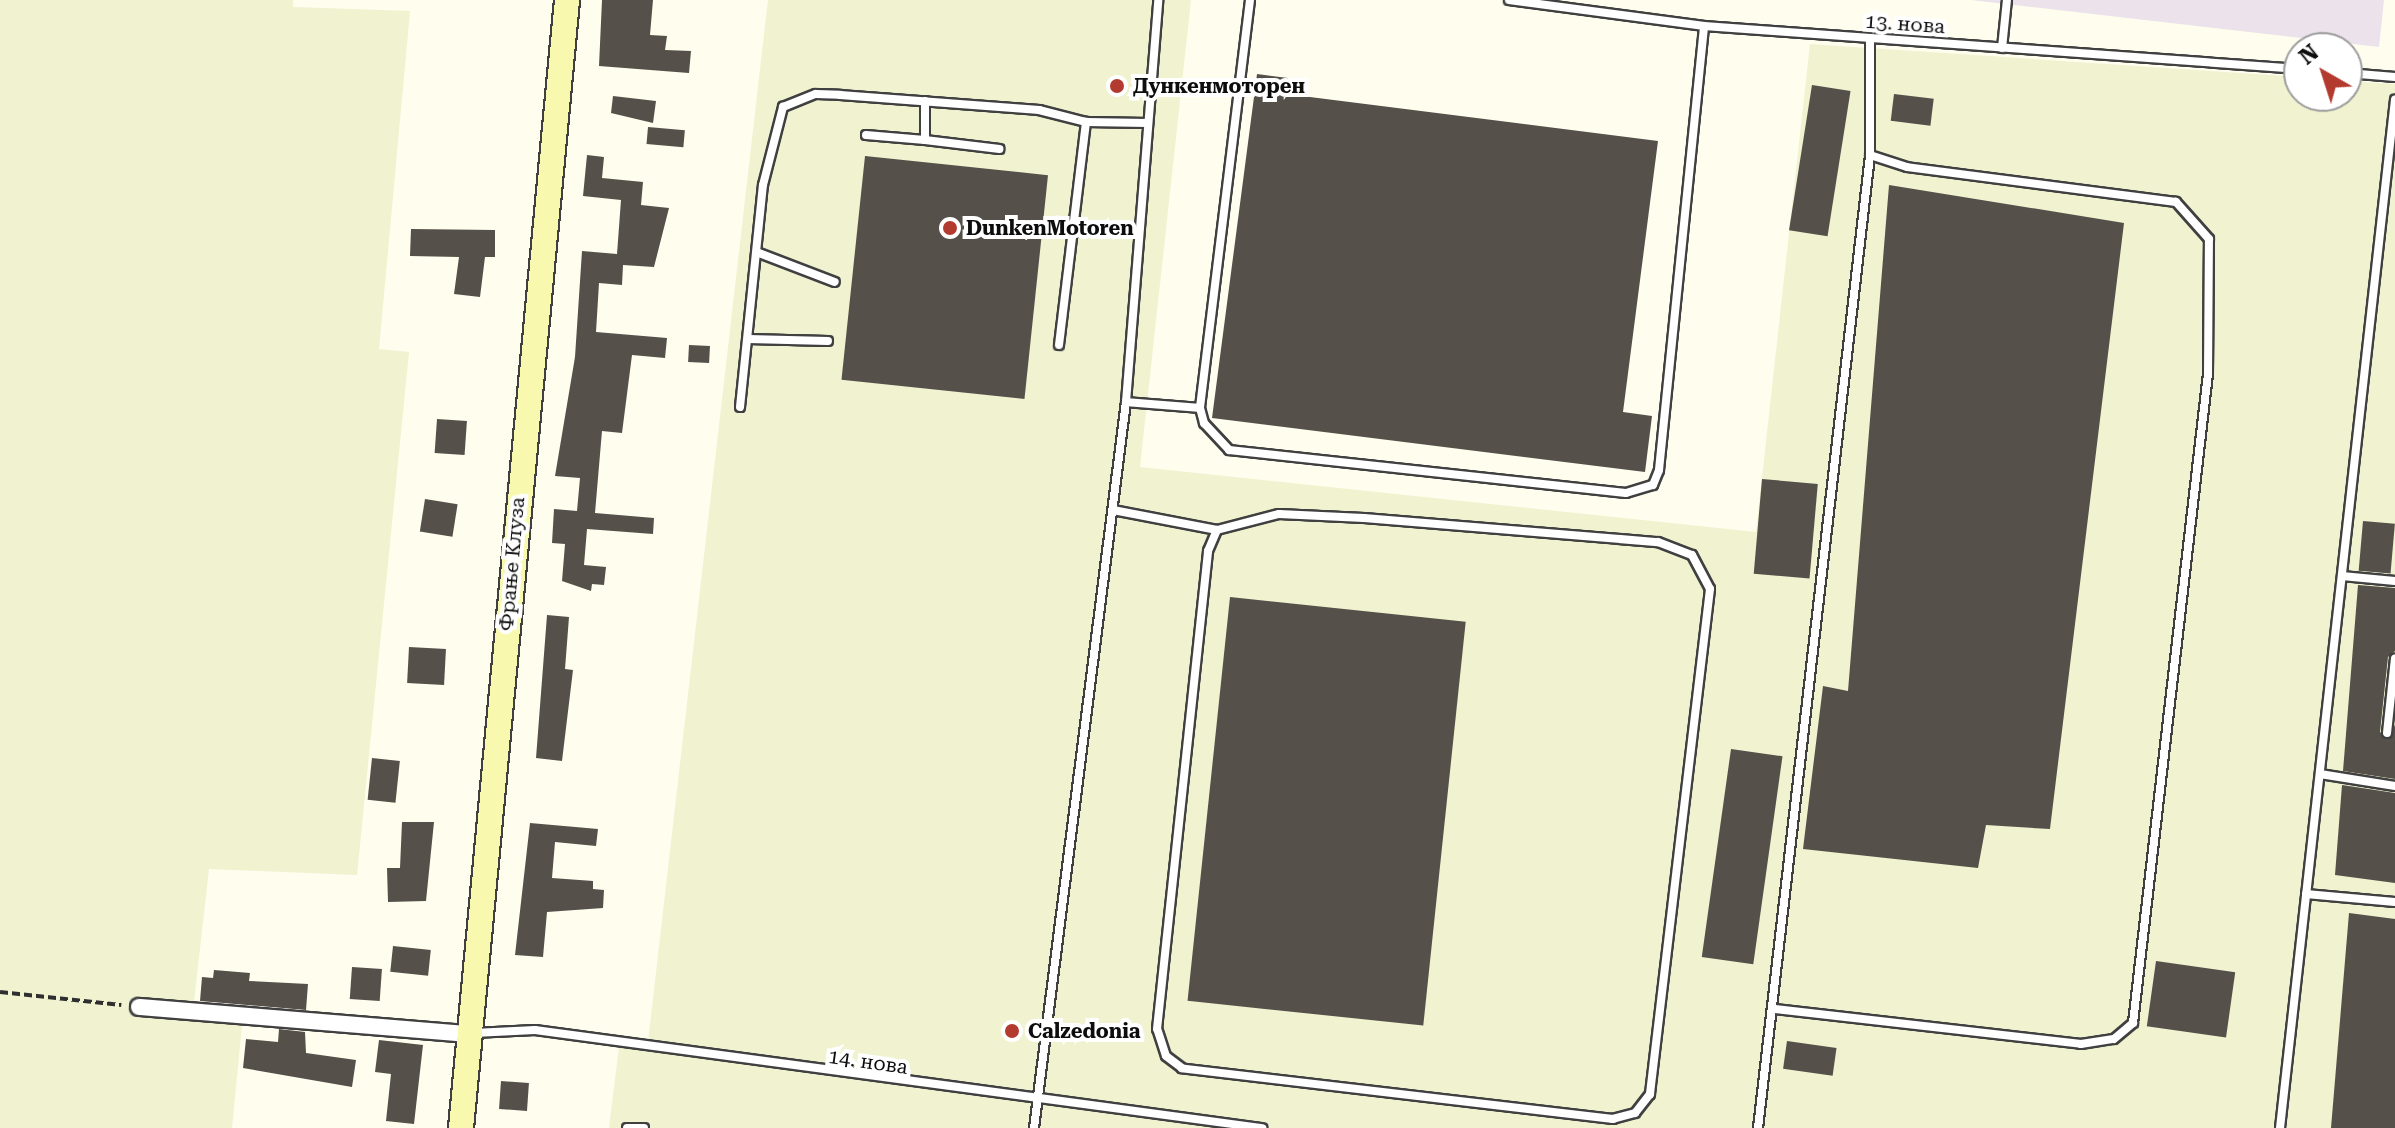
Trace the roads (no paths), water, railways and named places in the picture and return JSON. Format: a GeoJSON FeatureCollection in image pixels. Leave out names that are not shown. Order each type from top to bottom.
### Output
{"type":"FeatureCollection","features":[{"type":"Feature","properties":{"kind":"main road","name":"Фрање Клуза"},"geometry":{"type":"LineString","coordinates":[[461,1128],[567,0]]}},
{"type":"Feature","properties":{"kind":"street"},"geometry":{"type":"LineString","coordinates":[[139,1007],[470,1034]]}},
{"type":"Feature","properties":{"kind":"lane"},"geometry":{"type":"LineString","coordinates":[[1034,1128],[1126,402],[1158,0]]}},
{"type":"Feature","properties":{"kind":"lane"},"geometry":{"type":"LineString","coordinates":[[1250,0],[1200,408],[1229,450],[1626,493],[1653,485],[1704,26]]}},
{"type":"Feature","properties":{"kind":"lane","name":"13. нова"},"geometry":{"type":"LineString","coordinates":[[1509,0],[1704,26],[2283,68]]}},
{"type":"Feature","properties":{"kind":"lane"},"geometry":{"type":"LineString","coordinates":[[2002,48],[2007,0]]}},
{"type":"Feature","properties":{"kind":"lane"},"geometry":{"type":"LineString","coordinates":[[1758,1128],[1775,1009],[1784,874],[1870,155],[1870,38]]}},
{"type":"Feature","properties":{"kind":"lane"},"geometry":{"type":"LineString","coordinates":[[2363,74],[2395,77]]}},
{"type":"Feature","properties":{"kind":"lane"},"geometry":{"type":"LineString","coordinates":[[740,407],[759,253],[763,185],[783,107],[816,94],[925,101],[1086,122],[1148,123]]}},
{"type":"Feature","properties":{"kind":"lane"},"geometry":{"type":"LineString","coordinates":[[2280,1128],[2395,99]]}},
{"type":"Feature","properties":{"kind":"lane"},"geometry":{"type":"LineString","coordinates":[[925,101],[925,140]]}},
{"type":"Feature","properties":{"kind":"lane"},"geometry":{"type":"LineString","coordinates":[[1059,345],[1086,122]]}},
{"type":"Feature","properties":{"kind":"lane"},"geometry":{"type":"LineString","coordinates":[[866,135],[999,149]]}},
{"type":"Feature","properties":{"kind":"lane"},"geometry":{"type":"LineString","coordinates":[[1775,1009],[2081,1044],[2114,1039],[2133,1023],[2208,374],[2209,239],[2176,202],[1907,167],[1870,155]]}},
{"type":"Feature","properties":{"kind":"lane"},"geometry":{"type":"LineString","coordinates":[[759,253],[835,282]]}},
{"type":"Feature","properties":{"kind":"lane"},"geometry":{"type":"LineString","coordinates":[[748,339],[828,341]]}},
{"type":"Feature","properties":{"kind":"lane"},"geometry":{"type":"LineString","coordinates":[[1126,402],[1200,408]]}},
{"type":"Feature","properties":{"kind":"lane"},"geometry":{"type":"LineString","coordinates":[[1113,510],[1217,530],[1279,514],[1364,518],[1658,542],[1692,555],[1710,589],[1650,1094],[1635,1113],[1613,1119],[1182,1068],[1166,1056],[1157,1029],[1208,551],[1217,530]]}},
{"type":"Feature","properties":{"kind":"lane"},"geometry":{"type":"LineString","coordinates":[[2342,576],[2395,581]]}},
{"type":"Feature","properties":{"kind":"lane"},"geometry":{"type":"LineString","coordinates":[[2387,733],[2395,658]]}},
{"type":"Feature","properties":{"kind":"lane"},"geometry":{"type":"LineString","coordinates":[[2320,774],[2395,786]]}},
{"type":"Feature","properties":{"kind":"lane"},"geometry":{"type":"LineString","coordinates":[[2306,894],[2395,902]]}},
{"type":"Feature","properties":{"kind":"lane","name":"14. нова"},"geometry":{"type":"LineString","coordinates":[[470,1034],[535,1030],[1036,1102],[1262,1128]]}},
{"type":"Feature","properties":{"kind":"lane"},"geometry":{"type":"LineString","coordinates":[[627,1128],[644,1128]]}},
{"type":"Feature","properties":{"kind":"place","name":"Дункенмоторен"},"geometry":{"type":"Point","coordinates":[1117,86]}},
{"type":"Feature","properties":{"kind":"place","name":"DunkenMotoren"},"geometry":{"type":"Point","coordinates":[950,228]}},
{"type":"Feature","properties":{"kind":"place","name":"Calzedonia"},"geometry":{"type":"Point","coordinates":[1012,1031]}}]}
